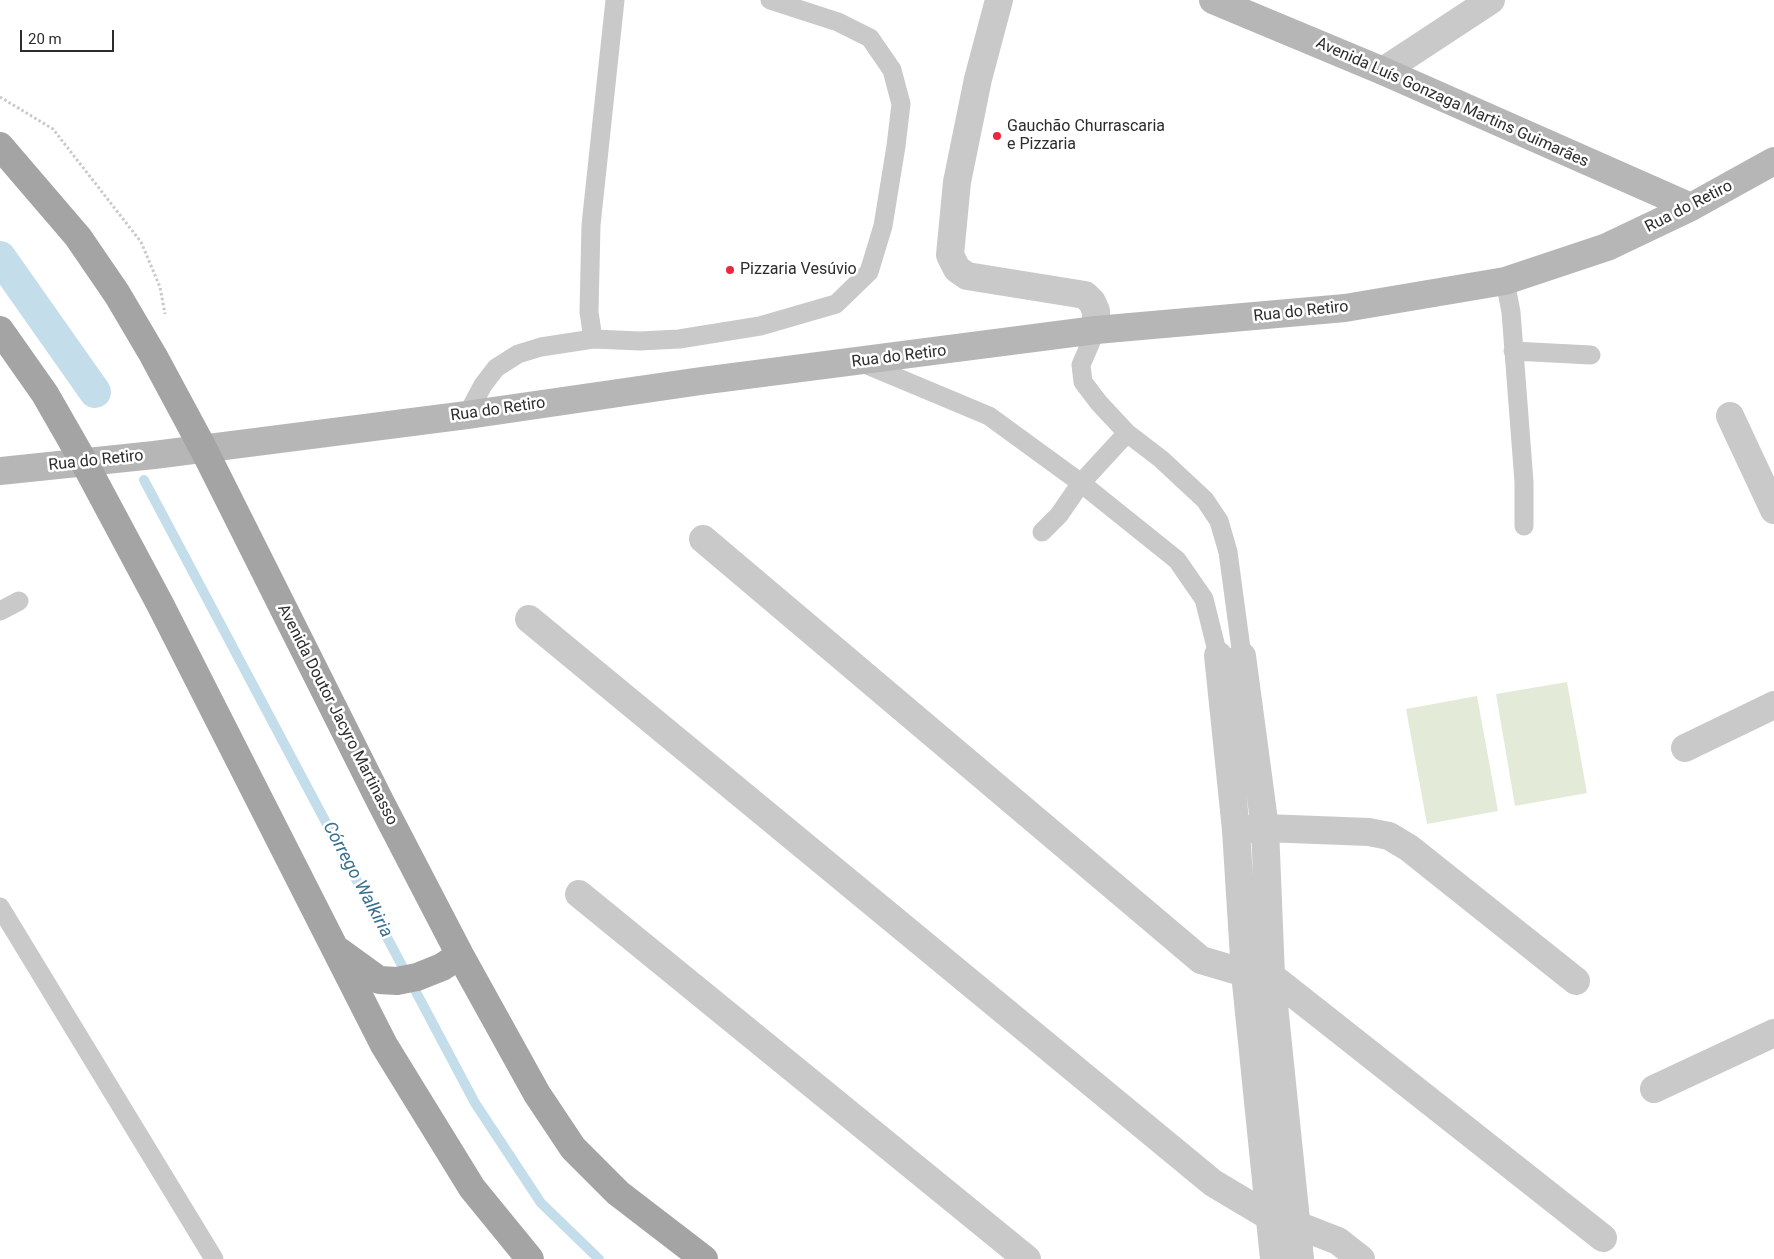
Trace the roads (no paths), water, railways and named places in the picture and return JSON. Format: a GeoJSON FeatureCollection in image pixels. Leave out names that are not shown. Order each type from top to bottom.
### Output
{"type":"FeatureCollection","features":[{"type":"Feature","properties":{"kind":"main road","name":"Avenida Luís Gonzaga Martins Guimarães"},"geometry":{"type":"LineString","coordinates":[[1213,0],[1382,70],[1691,208]]}},
{"type":"Feature","properties":{"kind":"main road","name":"Avenida Doutor Jacyro Martinasso"},"geometry":{"type":"LineString","coordinates":[[0,146],[78,237],[117,294],[191,450],[376,792],[451,961],[573,1148],[618,1193],[704,1259]]}},
{"type":"Feature","properties":{"kind":"main road","name":"Rua do Retiro"},"geometry":{"type":"LineString","coordinates":[[0,471],[191,450],[466,415],[701,381],[1096,330],[1345,308],[1505,281],[1608,247],[1691,208],[1774,162]]}},
{"type":"Feature","properties":{"kind":"main road"},"geometry":{"type":"LineString","coordinates":[[0,330],[95,461],[164,612],[384,1045],[472,1188],[530,1259]]}},
{"type":"Feature","properties":{"kind":"main road"},"geometry":{"type":"LineString","coordinates":[[334,947],[379,980],[397,981],[417,977],[451,961]]}},
{"type":"Feature","properties":{"kind":"street"},"geometry":{"type":"LineString","coordinates":[[998,0],[978,79],[957,182],[950,255],[957,269],[967,276],[1085,295],[1092,302],[1096,311],[1096,330]]}},
{"type":"Feature","properties":{"kind":"street"},"geometry":{"type":"LineString","coordinates":[[1382,70],[1491,0]]}},
{"type":"Feature","properties":{"kind":"street"},"geometry":{"type":"LineString","coordinates":[[1730,416],[1774,510]]}},
{"type":"Feature","properties":{"kind":"street"},"geometry":{"type":"LineString","coordinates":[[703,539],[1201,960],[1245,973],[1271,976],[1604,1238]]}},
{"type":"Feature","properties":{"kind":"street"},"geometry":{"type":"LineString","coordinates":[[529,619],[1213,1183],[1270,1217],[1338,1241],[1361,1259]]}},
{"type":"Feature","properties":{"kind":"street"},"geometry":{"type":"LineString","coordinates":[[1230,655],[1265,828],[1271,976],[1300,1259]]}},
{"type":"Feature","properties":{"kind":"street"},"geometry":{"type":"LineString","coordinates":[[1230,655],[1236,830],[1245,973],[1274,1259]]}},
{"type":"Feature","properties":{"kind":"street"},"geometry":{"type":"LineString","coordinates":[[1685,748],[1774,705]]}},
{"type":"Feature","properties":{"kind":"street"},"geometry":{"type":"LineString","coordinates":[[1236,830],[1265,828],[1369,832],[1389,836],[1409,848],[1576,981]]}},
{"type":"Feature","properties":{"kind":"street"},"geometry":{"type":"LineString","coordinates":[[578,894],[1027,1259]]}},
{"type":"Feature","properties":{"kind":"street"},"geometry":{"type":"LineString","coordinates":[[1654,1089],[1774,1033]]}},
{"type":"Feature","properties":{"kind":"lane"},"geometry":{"type":"LineString","coordinates":[[593,339],[589,312],[591,225],[615,0]]}},
{"type":"Feature","properties":{"kind":"lane"},"geometry":{"type":"LineString","coordinates":[[466,415],[483,385],[496,368],[518,354],[541,347],[593,339],[679,339],[760,326],[836,304],[870,272],[883,226],[901,104],[892,70],[870,38],[838,22],[770,0]]}},
{"type":"Feature","properties":{"kind":"lane"},"geometry":{"type":"LineString","coordinates":[[1505,281],[1511,312],[1524,482],[1524,526]]}},
{"type":"Feature","properties":{"kind":"lane"},"geometry":{"type":"LineString","coordinates":[[1096,330],[1081,365],[1083,382],[1099,403],[1127,432],[1205,500],[1219,521],[1228,552],[1230,655]]}},
{"type":"Feature","properties":{"kind":"lane"},"geometry":{"type":"LineString","coordinates":[[1513,351],[1590,355]]}},
{"type":"Feature","properties":{"kind":"lane"},"geometry":{"type":"LineString","coordinates":[[859,362],[989,416],[1081,483],[1177,560],[1204,599],[1230,655]]}},
{"type":"Feature","properties":{"kind":"lane"},"geometry":{"type":"LineString","coordinates":[[1042,532],[1060,515],[1081,483],[1127,432]]}},
{"type":"Feature","properties":{"kind":"lane"},"geometry":{"type":"LineString","coordinates":[[0,611],[19,601]]}},
{"type":"Feature","properties":{"kind":"lane"},"geometry":{"type":"LineString","coordinates":[[0,907],[214,1259]]}},
{"type":"Feature","properties":{"kind":"waterway"},"geometry":{"type":"LineString","coordinates":[[0,257],[95,392]]}},
{"type":"Feature","properties":{"kind":"waterway","name":"Córrego Walkiria"},"geometry":{"type":"LineString","coordinates":[[144,480],[475,1103],[541,1203],[599,1259]]}},
{"type":"Feature","properties":{"kind":"place","name":"Gauchão Churrascaria e Pizzaria"},"geometry":{"type":"Point","coordinates":[997,136]}},
{"type":"Feature","properties":{"kind":"place","name":"Pizzaria Vesúvio"},"geometry":{"type":"Point","coordinates":[730,270]}}]}
